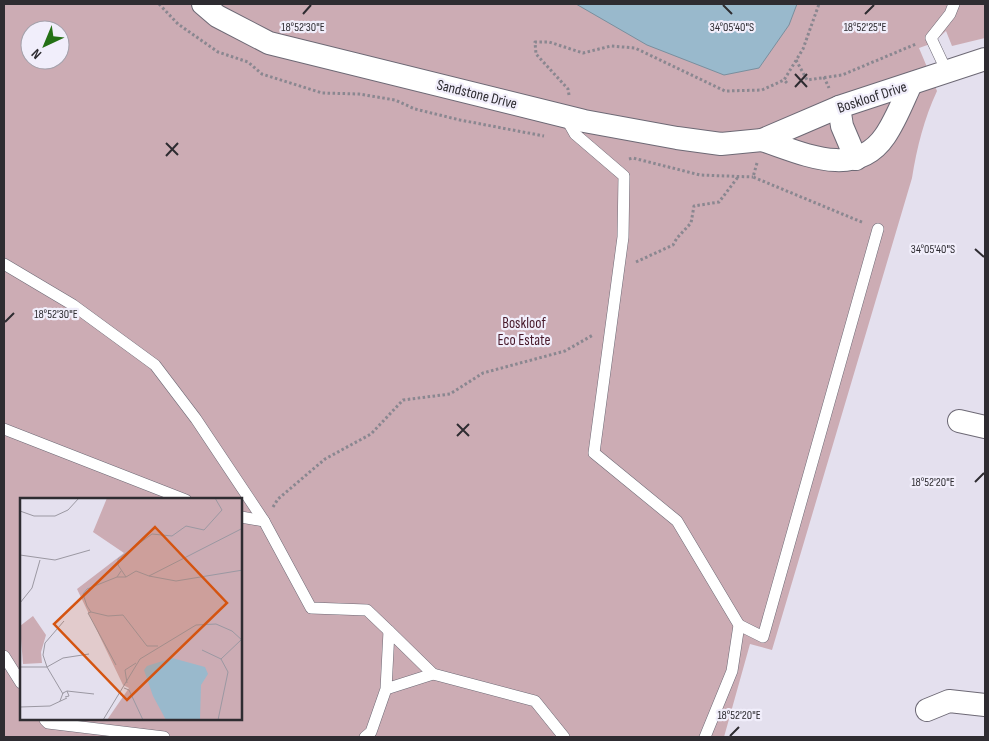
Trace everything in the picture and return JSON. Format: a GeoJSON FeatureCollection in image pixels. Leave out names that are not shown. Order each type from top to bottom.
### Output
{"type":"FeatureCollection","features":[{"type":"Feature","properties":{"kind":"street","name":"Sandstone Drive"},"geometry":{"type":"LineString","coordinates":[[203,4],[217,16],[269,43],[564,116],[677,138],[721,144],[762,140]]}},
{"type":"Feature","properties":{"kind":"street","name":"Boskloof Drive"},"geometry":{"type":"LineString","coordinates":[[762,140],[839,107],[985,59]]}},
{"type":"Feature","properties":{"kind":"street"},"geometry":{"type":"LineString","coordinates":[[762,140],[812,156],[846,161],[856,159],[866,155],[886,136],[911,84]]}},
{"type":"Feature","properties":{"kind":"street"},"geometry":{"type":"LineString","coordinates":[[839,107],[842,126],[856,159]]}},
{"type":"Feature","properties":{"kind":"street"},"geometry":{"type":"LineString","coordinates":[[959,421],[985,426]]}},
{"type":"Feature","properties":{"kind":"street"},"geometry":{"type":"LineString","coordinates":[[927,710],[949,701],[985,705]]}},
{"type":"Feature","properties":{"kind":"lane"},"geometry":{"type":"LineString","coordinates":[[947,72],[931,38],[950,14],[954,4]]}},
{"type":"Feature","properties":{"kind":"lane"},"geometry":{"type":"LineString","coordinates":[[564,116],[575,134],[624,176],[623,237],[594,453],[677,521],[738,625],[763,637],[878,229]]}},
{"type":"Feature","properties":{"kind":"lane"},"geometry":{"type":"LineString","coordinates":[[4,264],[73,304],[155,365],[196,419],[264,521],[311,608],[367,610],[433,674],[535,701],[564,737]]}},
{"type":"Feature","properties":{"kind":"lane"},"geometry":{"type":"LineString","coordinates":[[4,429],[181,498]]}},
{"type":"Feature","properties":{"kind":"lane"},"geometry":{"type":"LineString","coordinates":[[242,517],[264,521]]}},
{"type":"Feature","properties":{"kind":"lane"},"geometry":{"type":"LineString","coordinates":[[705,737],[732,671],[738,625]]}},
{"type":"Feature","properties":{"kind":"lane"},"geometry":{"type":"LineString","coordinates":[[365,737],[371,732],[386,689],[389,631]]}},
{"type":"Feature","properties":{"kind":"lane"},"geometry":{"type":"LineString","coordinates":[[4,656],[20,681]]}},
{"type":"Feature","properties":{"kind":"lane"},"geometry":{"type":"LineString","coordinates":[[386,689],[433,674]]}},
{"type":"Feature","properties":{"kind":"lane"},"geometry":{"type":"LineString","coordinates":[[46,721],[48,724],[164,737]]}},
{"type":"Feature","properties":{"kind":"path"},"geometry":{"type":"LineString","coordinates":[[159,4],[178,24],[218,52],[248,62],[262,74],[322,93],[359,94],[395,100],[415,109],[451,118],[548,136]]}},
{"type":"Feature","properties":{"kind":"path"},"geometry":{"type":"LineString","coordinates":[[564,116],[570,100],[568,89],[536,54],[535,42],[548,42],[584,53],[611,46],[635,48],[725,91],[762,90],[786,82],[803,49],[819,4]]}},
{"type":"Feature","properties":{"kind":"path"},"geometry":{"type":"LineString","coordinates":[[796,60],[807,80],[842,75],[931,38]]}},
{"type":"Feature","properties":{"kind":"path"},"geometry":{"type":"LineString","coordinates":[[753,176],[762,140]]}},
{"type":"Feature","properties":{"kind":"path"},"geometry":{"type":"LineString","coordinates":[[607,161],[633,158],[700,175],[753,176],[878,229]]}},
{"type":"Feature","properties":{"kind":"path"},"geometry":{"type":"LineString","coordinates":[[618,278],[637,261],[673,245],[691,223],[694,206],[719,202],[738,176]]}},
{"type":"Feature","properties":{"kind":"path"},"geometry":{"type":"LineString","coordinates":[[264,521],[278,499],[325,459],[371,434],[403,400],[450,394],[483,373],[565,351],[599,332]]}},
{"type":"Feature","properties":{"kind":"green space","name":"Boskloof Eco Estate"},"geometry":{"type":"Polygon","coordinates":[[[4,4],[985,4],[985,38],[952,46],[946,31],[933,43],[919,48],[937,91],[928,112],[916,155],[912,178],[772,650],[750,644],[724,737],[4,737],[4,4]]]}},
{"type":"Feature","properties":{"kind":"water"},"geometry":{"type":"Polygon","coordinates":[[[576,4],[797,4],[789,25],[759,68],[724,75],[647,45],[576,4]]]}}]}
